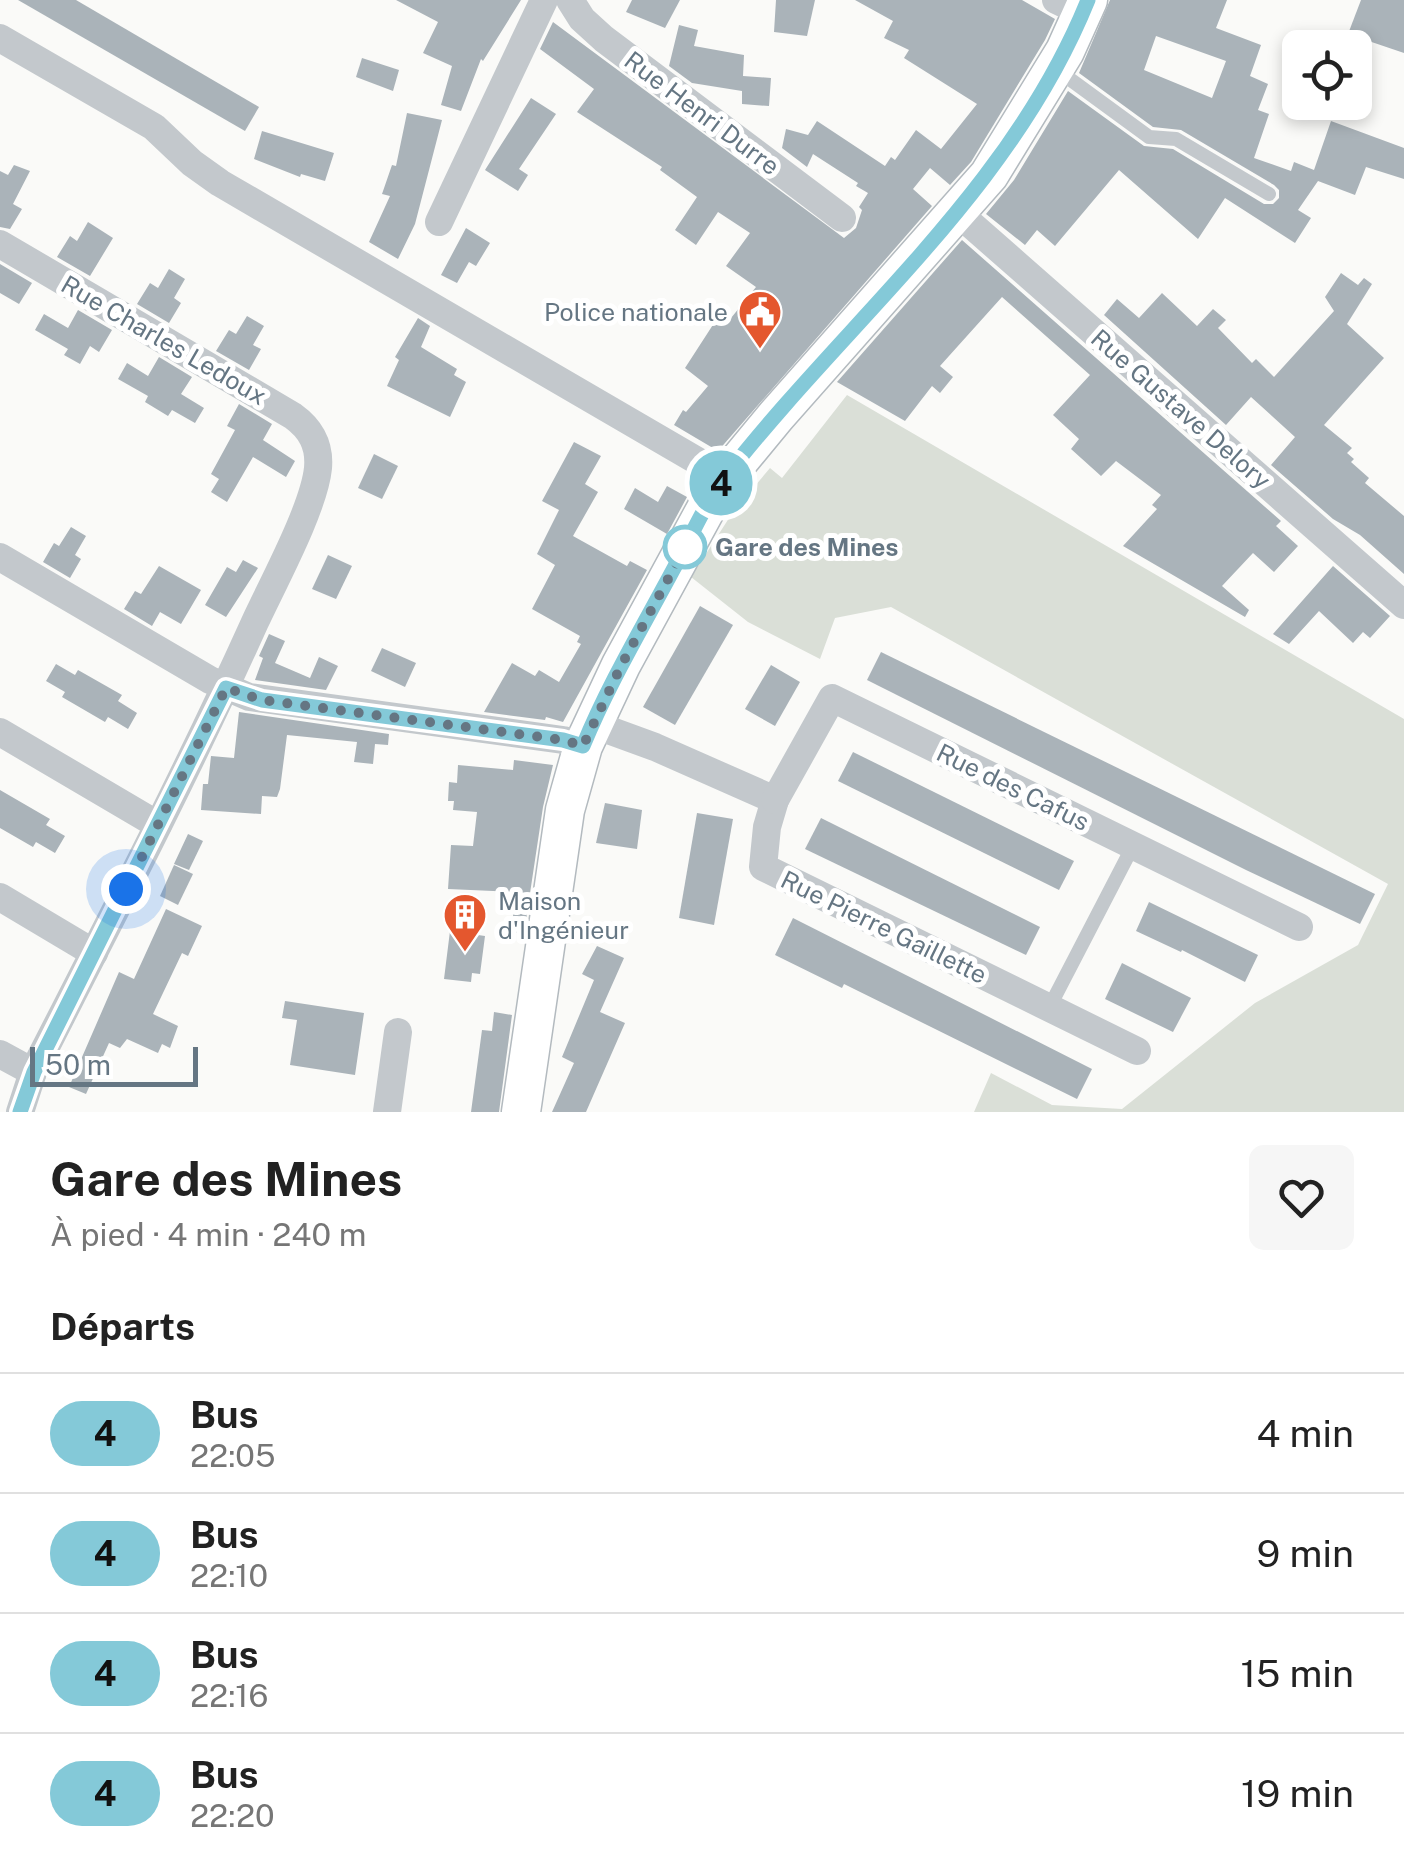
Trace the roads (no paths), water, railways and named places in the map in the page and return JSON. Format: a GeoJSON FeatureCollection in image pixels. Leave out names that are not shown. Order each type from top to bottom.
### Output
{"type":"FeatureCollection","features":[{"type":"Feature","properties":{"kind":"street"},"geometry":{"type":"LineString","coordinates":[[439,222],[544,0]]}},
{"type":"Feature","properties":{"kind":"street","name":"Rue Henri Durre"},"geometry":{"type":"LineString","coordinates":[[570,0],[582,19],[604,39],[842,218]]}},
{"type":"Feature","properties":{"kind":"street"},"geometry":{"type":"LineString","coordinates":[[520,1112],[565,810],[588,735],[621,666],[726,477],[958,214],[1004,152],[1055,69],[1075,4]]}},
{"type":"Feature","properties":{"kind":"street"},"geometry":{"type":"LineString","coordinates":[[0,38],[154,127],[220,183],[726,477]]}},
{"type":"Feature","properties":{"kind":"street","name":"Rue Gustave Delory"},"geometry":{"type":"LineString","coordinates":[[958,214],[1404,606]]}},
{"type":"Feature","properties":{"kind":"street","name":"Rue Charles Ledoux"},"geometry":{"type":"LineString","coordinates":[[0,244],[308,428],[317,447],[315,482],[226,688]]}},
{"type":"Feature","properties":{"kind":"street"},"geometry":{"type":"LineString","coordinates":[[0,558],[226,688],[262,700],[563,740],[588,735],[654,747],[775,800]]}},
{"type":"Feature","properties":{"kind":"street"},"geometry":{"type":"LineString","coordinates":[[21,1108],[34,1072],[226,688]]}},
{"type":"Feature","properties":{"kind":"street","name":"Rue des Cafus"},"geometry":{"type":"LineString","coordinates":[[775,800],[832,698],[1299,927]]}},
{"type":"Feature","properties":{"kind":"street"},"geometry":{"type":"LineString","coordinates":[[0,732],[158,825]]}},
{"type":"Feature","properties":{"kind":"street","name":"Rue Pierre Gaillette"},"geometry":{"type":"LineString","coordinates":[[775,800],[767,827],[763,867],[1136,1052]]}},
{"type":"Feature","properties":{"kind":"street"},"geometry":{"type":"LineString","coordinates":[[0,897],[94,953]]}},
{"type":"Feature","properties":{"kind":"street"},"geometry":{"type":"LineString","coordinates":[[387,1112],[398,1032]]}},
{"type":"Feature","properties":{"kind":"street"},"geometry":{"type":"LineString","coordinates":[[0,1054],[34,1072]]}},
{"type":"Feature","properties":{"kind":"lane"},"geometry":{"type":"LineString","coordinates":[[1055,69],[1148,137],[1176,139],[1269,194]]}},
{"type":"Feature","properties":{"kind":"lane"},"geometry":{"type":"LineString","coordinates":[[1049,1008],[1134,846]]}},
{"type":"Feature","properties":{"kind":"place","name":"Police nationale"},"geometry":{"type":"Point","coordinates":[760,350]}},
{"type":"Feature","properties":{"kind":"place","name":"Gare des Mines"},"geometry":{"type":"Point","coordinates":[685,547]}},
{"type":"Feature","properties":{"kind":"place","name":"Maison d'Ingénieur"},"geometry":{"type":"Point","coordinates":[465,953]}}]}
